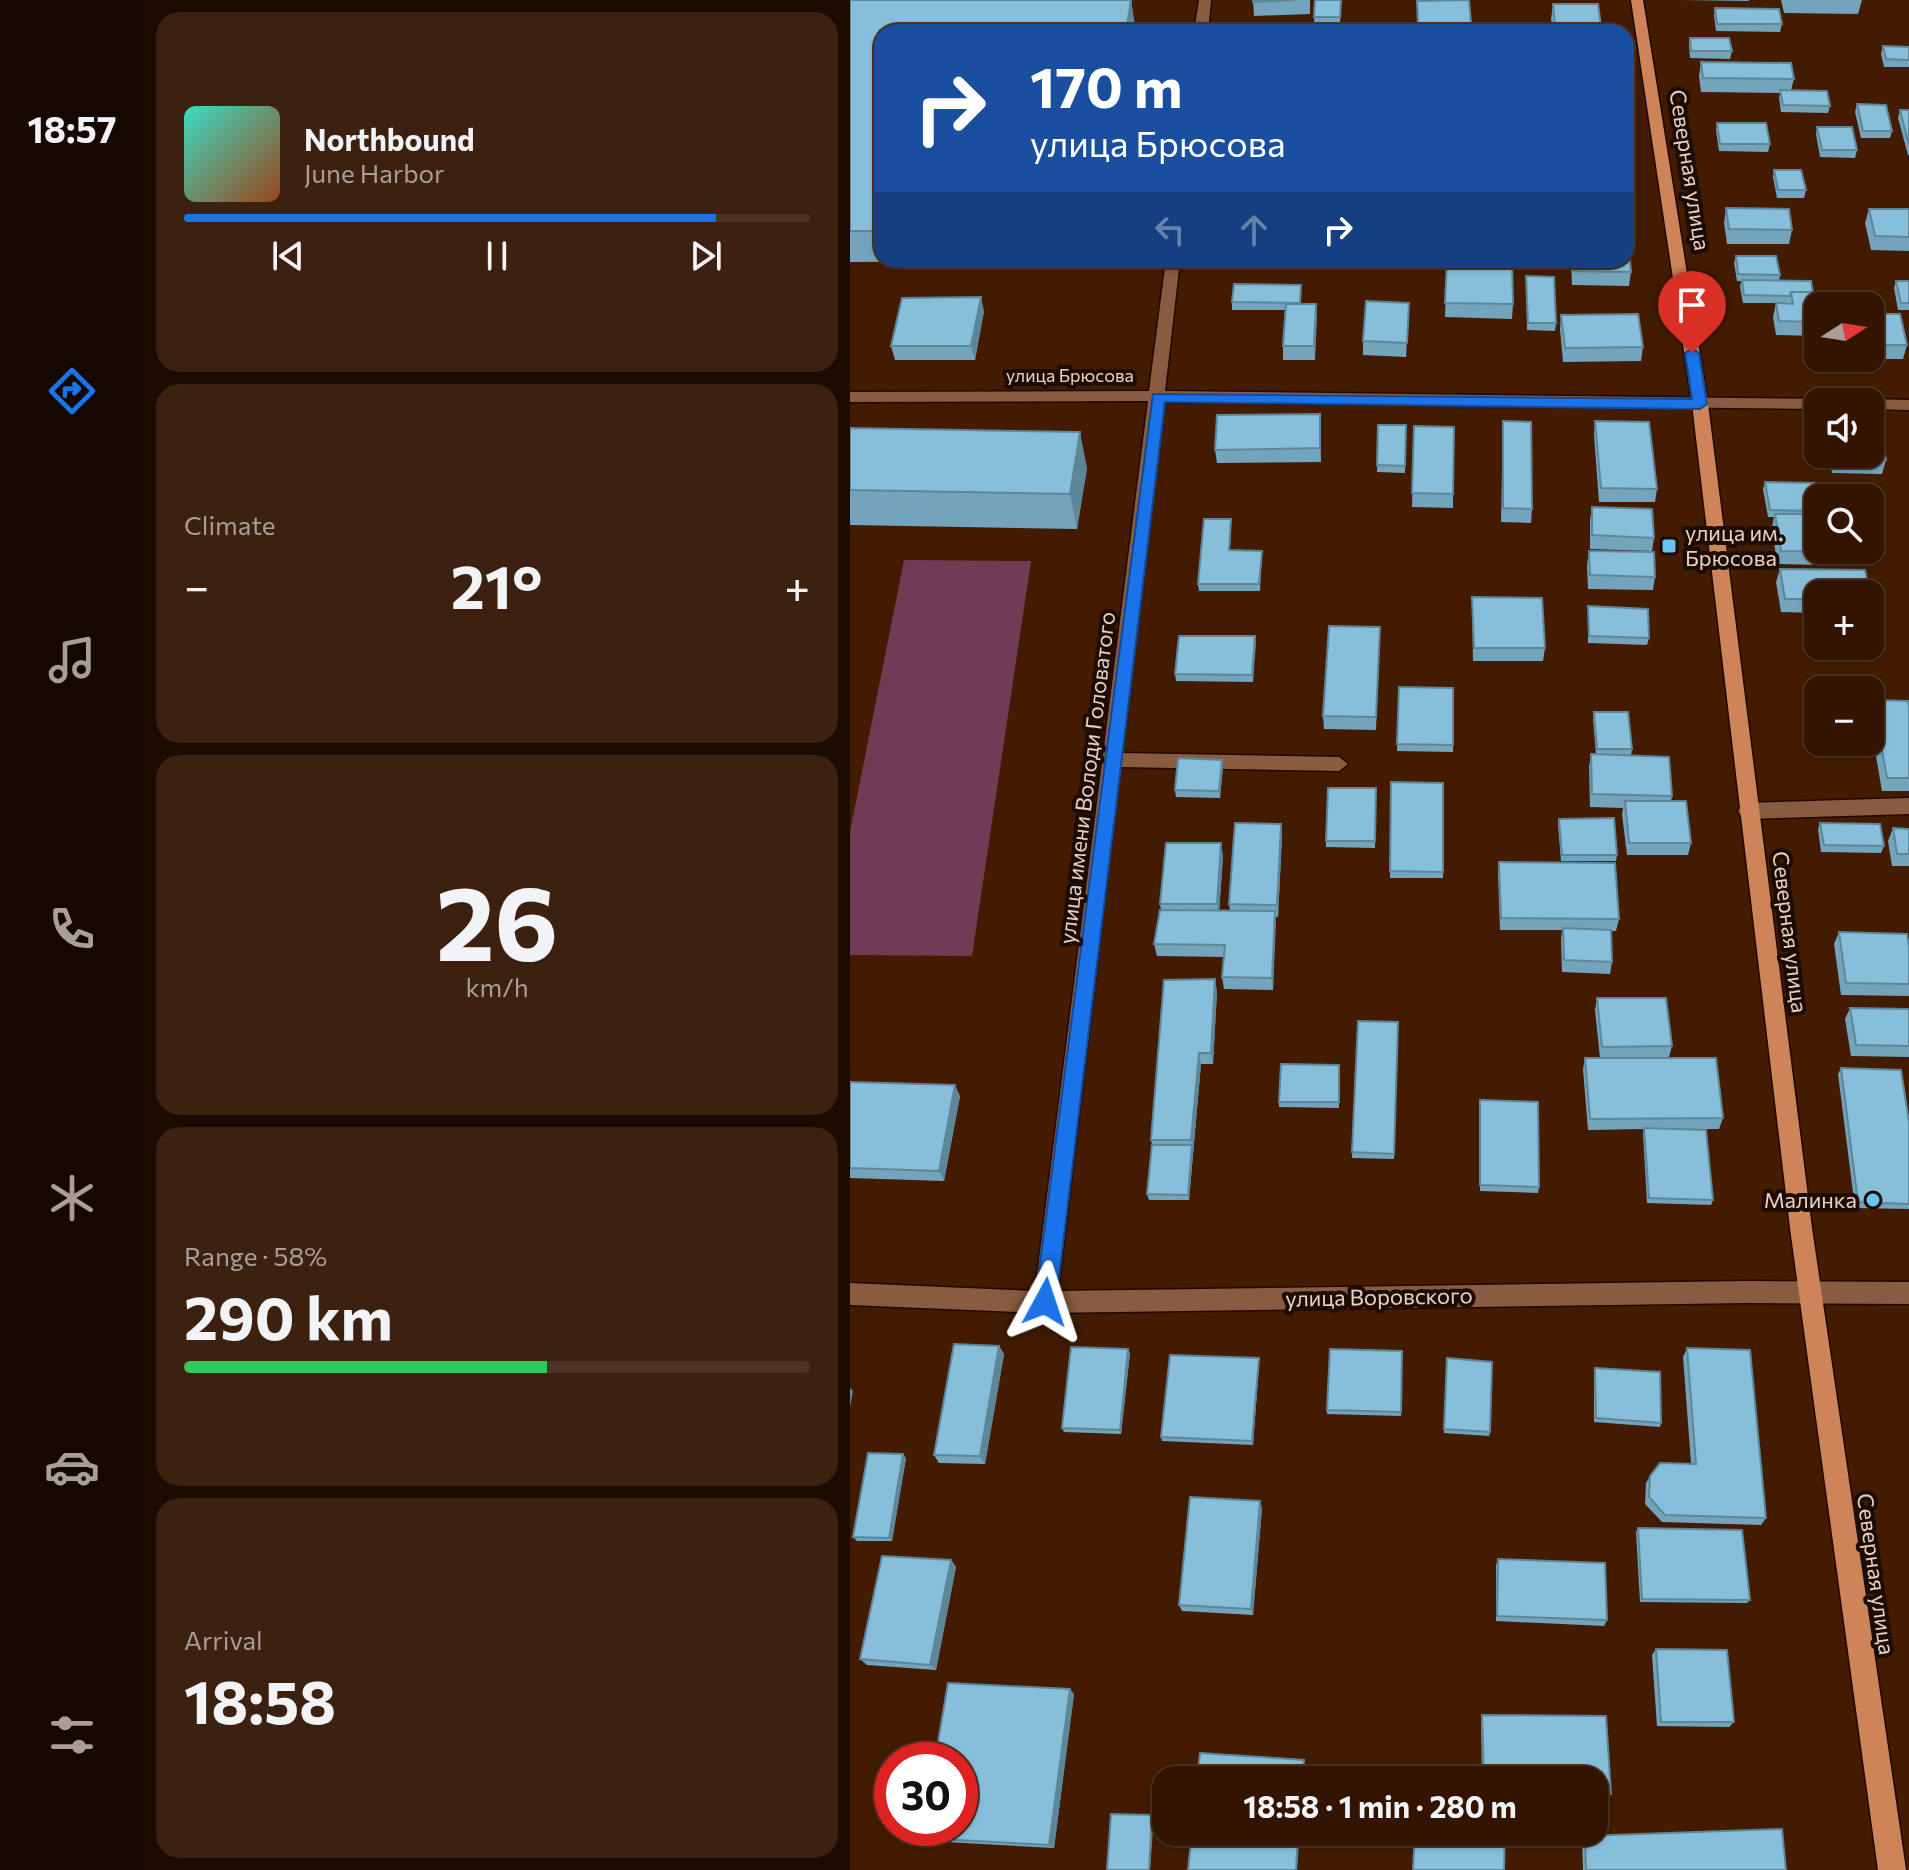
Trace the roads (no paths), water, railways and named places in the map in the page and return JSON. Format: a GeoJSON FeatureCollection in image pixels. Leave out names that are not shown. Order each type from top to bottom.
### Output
{"type":"FeatureCollection","features":[{"type":"Feature","properties":{"kind":"main road","name":"Северная улица"},"geometry":{"type":"LineString","coordinates":[[1637,0],[1700,404],[1748,811],[1811,1293],[1892,1870]]}},
{"type":"Feature","properties":{"kind":"street"},"geometry":{"type":"LineString","coordinates":[[1202,24],[1205,0]]}},
{"type":"Feature","properties":{"kind":"street","name":"улица имени Володи Головатого"},"geometry":{"type":"LineString","coordinates":[[1045,1302],[1172,268]]}},
{"type":"Feature","properties":{"kind":"street","name":"улица Брюсова"},"geometry":{"type":"LineString","coordinates":[[850,397],[1804,404]]}},
{"type":"Feature","properties":{"kind":"street"},"geometry":{"type":"LineString","coordinates":[[1884,404],[1909,405]]}},
{"type":"Feature","properties":{"kind":"street"},"geometry":{"type":"LineString","coordinates":[[1114,760],[1339,764]]}},
{"type":"Feature","properties":{"kind":"street"},"geometry":{"type":"LineString","coordinates":[[1748,811],[1909,806]]}},
{"type":"Feature","properties":{"kind":"street","name":"улица Воровского"},"geometry":{"type":"LineString","coordinates":[[850,1294],[1045,1302],[1909,1293]]}},
{"type":"Feature","properties":{"kind":"place","name":"улица им. Брюсова"},"geometry":{"type":"Point","coordinates":[1669,546]}},
{"type":"Feature","properties":{"kind":"place","name":"Малинка"},"geometry":{"type":"Point","coordinates":[1873,1200]}}]}
